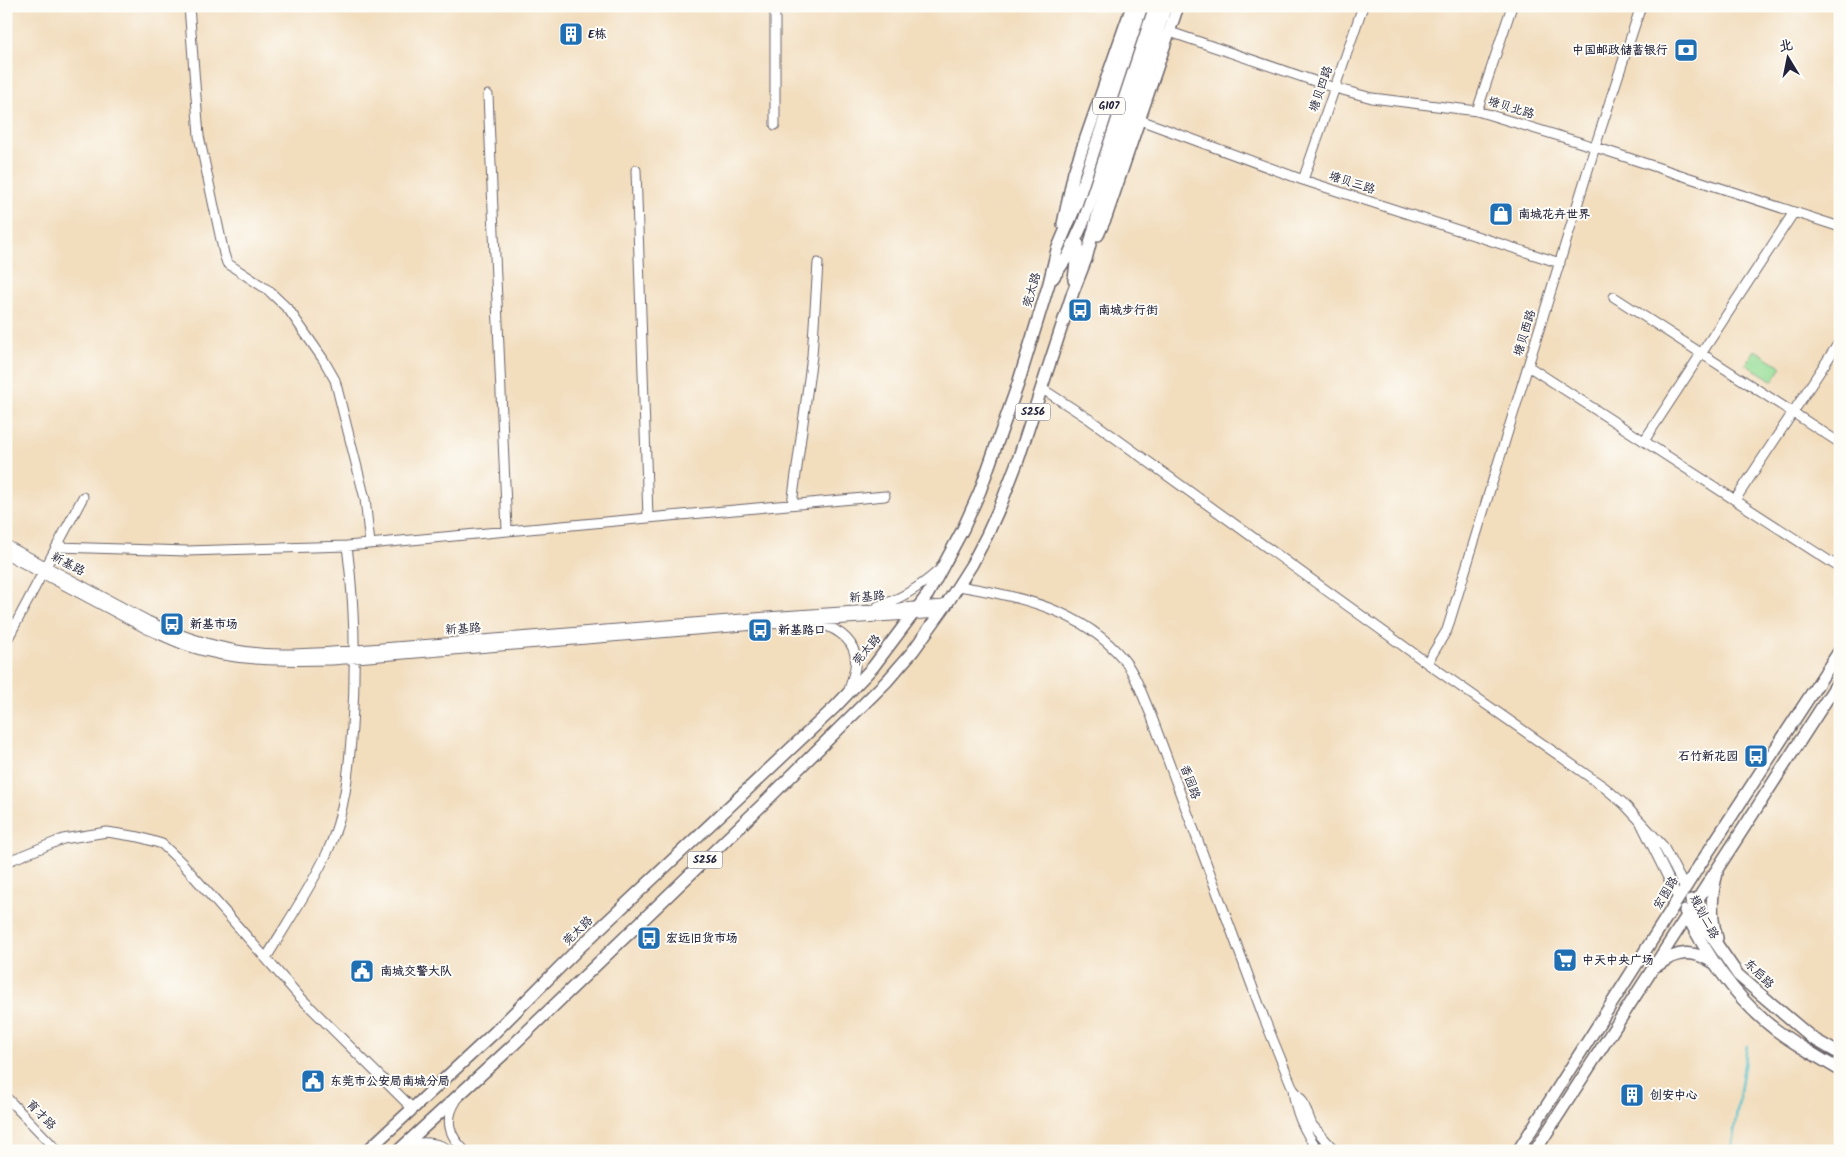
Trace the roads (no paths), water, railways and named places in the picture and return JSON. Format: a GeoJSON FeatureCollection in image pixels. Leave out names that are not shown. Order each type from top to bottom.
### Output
{"type":"FeatureCollection","features":[{"type":"Feature","properties":{"kind":"main road"},"geometry":{"type":"LineString","coordinates":[[1057,250],[1074,172],[1132,6]]}},
{"type":"Feature","properties":{"kind":"main road","name":"莞太路"},"geometry":{"type":"LineString","coordinates":[[368,1151],[848,694],[873,667],[928,594],[963,529],[980,491],[1050,283],[1057,250],[1076,205],[1142,6]]}},
{"type":"Feature","properties":{"kind":"main road"},"geometry":{"type":"LineString","coordinates":[[1050,283],[1068,256],[1083,223],[1155,6]]}},
{"type":"Feature","properties":{"kind":"main road","name":"S256"},"geometry":{"type":"LineString","coordinates":[[400,1149],[459,1096],[762,805],[887,681],[959,586],[972,564],[1001,504],[1018,460],[1073,292],[1086,259],[1099,210],[1166,6]]}},
{"type":"Feature","properties":{"kind":"main road"},"geometry":{"type":"LineString","coordinates":[[1086,259],[1106,217],[1178,6]]}},
{"type":"Feature","properties":{"kind":"main road"},"geometry":{"type":"LineString","coordinates":[[1073,292],[1076,257],[1083,223]]}},
{"type":"Feature","properties":{"kind":"main road","name":"宏图路"},"geometry":{"type":"LineString","coordinates":[[1518,1151],[1661,928],[1678,898],[1840,650]]}},
{"type":"Feature","properties":{"kind":"main road"},"geometry":{"type":"LineString","coordinates":[[1535,1151],[1840,679]]}},
{"type":"Feature","properties":{"kind":"main road"},"geometry":{"type":"LineString","coordinates":[[1720,863],[1711,902],[1713,925],[1720,949]]}},
{"type":"Feature","properties":{"kind":"main road","name":"东启路"},"geometry":{"type":"LineString","coordinates":[[1685,888],[1705,927],[1738,975],[1812,1038],[1840,1054]]}},
{"type":"Feature","properties":{"kind":"main road","name":"规划二路"},"geometry":{"type":"LineString","coordinates":[[1678,898],[1696,934],[1715,964]]}},
{"type":"Feature","properties":{"kind":"main road"},"geometry":{"type":"LineString","coordinates":[[1653,968],[1670,956],[1682,953],[1696,954],[1715,964],[1727,982],[1766,1022],[1807,1051],[1840,1070]]}},
{"type":"Feature","properties":{"kind":"street"},"geometry":{"type":"LineString","coordinates":[[189,6],[199,136],[224,254],[228,263],[268,290],[290,310],[335,380],[365,500],[370,544]]}},
{"type":"Feature","properties":{"kind":"street"},"geometry":{"type":"LineString","coordinates":[[775,6],[775,125]]}},
{"type":"Feature","properties":{"kind":"street","name":"塘贝四路"},"geometry":{"type":"LineString","coordinates":[[1303,180],[1363,6]]}},
{"type":"Feature","properties":{"kind":"street"},"geometry":{"type":"LineString","coordinates":[[1477,111],[1512,6]]}},
{"type":"Feature","properties":{"kind":"street","name":"塘贝西路"},"geometry":{"type":"LineString","coordinates":[[1427,663],[1447,630],[1595,147],[1641,6]]}},
{"type":"Feature","properties":{"kind":"street","name":"塘贝北路"},"geometry":{"type":"LineString","coordinates":[[1170,32],[1335,88],[1372,98],[1477,111],[1595,147],[1840,227]]}},
{"type":"Feature","properties":{"kind":"street"},"geometry":{"type":"LineString","coordinates":[[488,95],[507,530]]}},
{"type":"Feature","properties":{"kind":"street","name":"塘贝三路"},"geometry":{"type":"LineString","coordinates":[[1140,120],[1303,180],[1560,263]]}},
{"type":"Feature","properties":{"kind":"street"},"geometry":{"type":"LineString","coordinates":[[636,170],[648,517]]}},
{"type":"Feature","properties":{"kind":"street"},"geometry":{"type":"LineString","coordinates":[[1644,441],[1794,212]]}},
{"type":"Feature","properties":{"kind":"street"},"geometry":{"type":"LineString","coordinates":[[792,504],[812,356],[818,263]]}},
{"type":"Feature","properties":{"kind":"street"},"geometry":{"type":"LineString","coordinates":[[1614,297],[1840,443]]}},
{"type":"Feature","properties":{"kind":"street"},"geometry":{"type":"LineString","coordinates":[[1735,500],[1840,341]]}},
{"type":"Feature","properties":{"kind":"street"},"geometry":{"type":"LineString","coordinates":[[1528,366],[1840,568]]}},
{"type":"Feature","properties":{"kind":"street"},"geometry":{"type":"LineString","coordinates":[[1041,388],[1089,419],[1427,663],[1604,787],[1640,821]]}},
{"type":"Feature","properties":{"kind":"street"},"geometry":{"type":"LineString","coordinates":[[57,547],[187,552],[347,546],[885,496]]}},
{"type":"Feature","properties":{"kind":"street"},"geometry":{"type":"LineString","coordinates":[[6,642],[83,498]]}},
{"type":"Feature","properties":{"kind":"street","name":"新基路"},"geometry":{"type":"LineString","coordinates":[[6,545],[145,628],[188,646],[251,659],[286,661],[866,610],[943,609]]}},
{"type":"Feature","properties":{"kind":"street"},"geometry":{"type":"LineString","coordinates":[[266,958],[327,852],[343,807],[350,756],[354,654],[352,585],[347,546]]}},
{"type":"Feature","properties":{"kind":"street","name":"新基路"},"geometry":{"type":"LineString","coordinates":[[6,554],[45,570]]}},
{"type":"Feature","properties":{"kind":"street"},"geometry":{"type":"LineString","coordinates":[[866,610],[899,599],[927,581],[943,566]]}},
{"type":"Feature","properties":{"kind":"street","name":"香园路"},"geometry":{"type":"LineString","coordinates":[[959,586],[1006,595],[1039,604],[1062,613],[1104,639],[1124,660],[1151,715],[1264,1018],[1293,1089],[1302,1100],[1312,1125],[1335,1151]]}},
{"type":"Feature","properties":{"kind":"street","name":"新基路"},"geometry":{"type":"LineString","coordinates":[[354,654],[814,621],[916,610]]}},
{"type":"Feature","properties":{"kind":"street"},"geometry":{"type":"LineString","coordinates":[[814,621],[838,631],[852,645],[856,657],[855,669],[848,694]]}},
{"type":"Feature","properties":{"kind":"street","name":"规划二路"},"geometry":{"type":"LineString","coordinates":[[1640,821],[1663,846],[1685,888]]}},
{"type":"Feature","properties":{"kind":"street","name":"规划二路"},"geometry":{"type":"LineString","coordinates":[[1640,821],[1678,898]]}},
{"type":"Feature","properties":{"kind":"street"},"geometry":{"type":"LineString","coordinates":[[6,862],[62,839],[107,832],[139,836],[162,844],[182,863],[299,996],[412,1108]]}},
{"type":"Feature","properties":{"kind":"street","name":"香园路"},"geometry":{"type":"LineString","coordinates":[[1293,1089],[1294,1101],[1305,1130],[1319,1151]]}},
{"type":"Feature","properties":{"kind":"street"},"geometry":{"type":"LineString","coordinates":[[459,1096],[448,1117],[449,1126],[457,1144],[465,1151]]}},
{"type":"Feature","properties":{"kind":"street","name":"育才路"},"geometry":{"type":"LineString","coordinates":[[6,1097],[58,1151]]}},
{"type":"Feature","properties":{"kind":"street"},"geometry":{"type":"LineString","coordinates":[[400,1149],[420,1142],[445,1147],[450,1151]]}},
{"type":"Feature","properties":{"kind":"waterway"},"geometry":{"type":"LineString","coordinates":[[1731,1151],[1747,1046]]}},
{"type":"Feature","properties":{"kind":"place","name":"E栋"},"geometry":{"type":"Point","coordinates":[571,34]}},
{"type":"Feature","properties":{"kind":"place","name":"中国邮政储蓄银行"},"geometry":{"type":"Point","coordinates":[1686,50]}},
{"type":"Feature","properties":{"kind":"place","name":"南城花卉世界"},"geometry":{"type":"Point","coordinates":[1501,214]}},
{"type":"Feature","properties":{"kind":"place","name":"南城步行街"},"geometry":{"type":"Point","coordinates":[1080,310]}},
{"type":"Feature","properties":{"kind":"place","name":"新基市场"},"geometry":{"type":"Point","coordinates":[172,624]}},
{"type":"Feature","properties":{"kind":"place","name":"新基路口"},"geometry":{"type":"Point","coordinates":[760,630]}},
{"type":"Feature","properties":{"kind":"place","name":"石竹新花园"},"geometry":{"type":"Point","coordinates":[1756,756]}},
{"type":"Feature","properties":{"kind":"place","name":"宏远旧货市场"},"geometry":{"type":"Point","coordinates":[649,938]}},
{"type":"Feature","properties":{"kind":"place","name":"中天中央广场"},"geometry":{"type":"Point","coordinates":[1565,960]}},
{"type":"Feature","properties":{"kind":"place","name":"南城交警大队"},"geometry":{"type":"Point","coordinates":[362,971]}},
{"type":"Feature","properties":{"kind":"place","name":"东莞市公安局南城分局"},"geometry":{"type":"Point","coordinates":[313,1081]}},
{"type":"Feature","properties":{"kind":"place","name":"创安中心"},"geometry":{"type":"Point","coordinates":[1632,1095]}}]}
